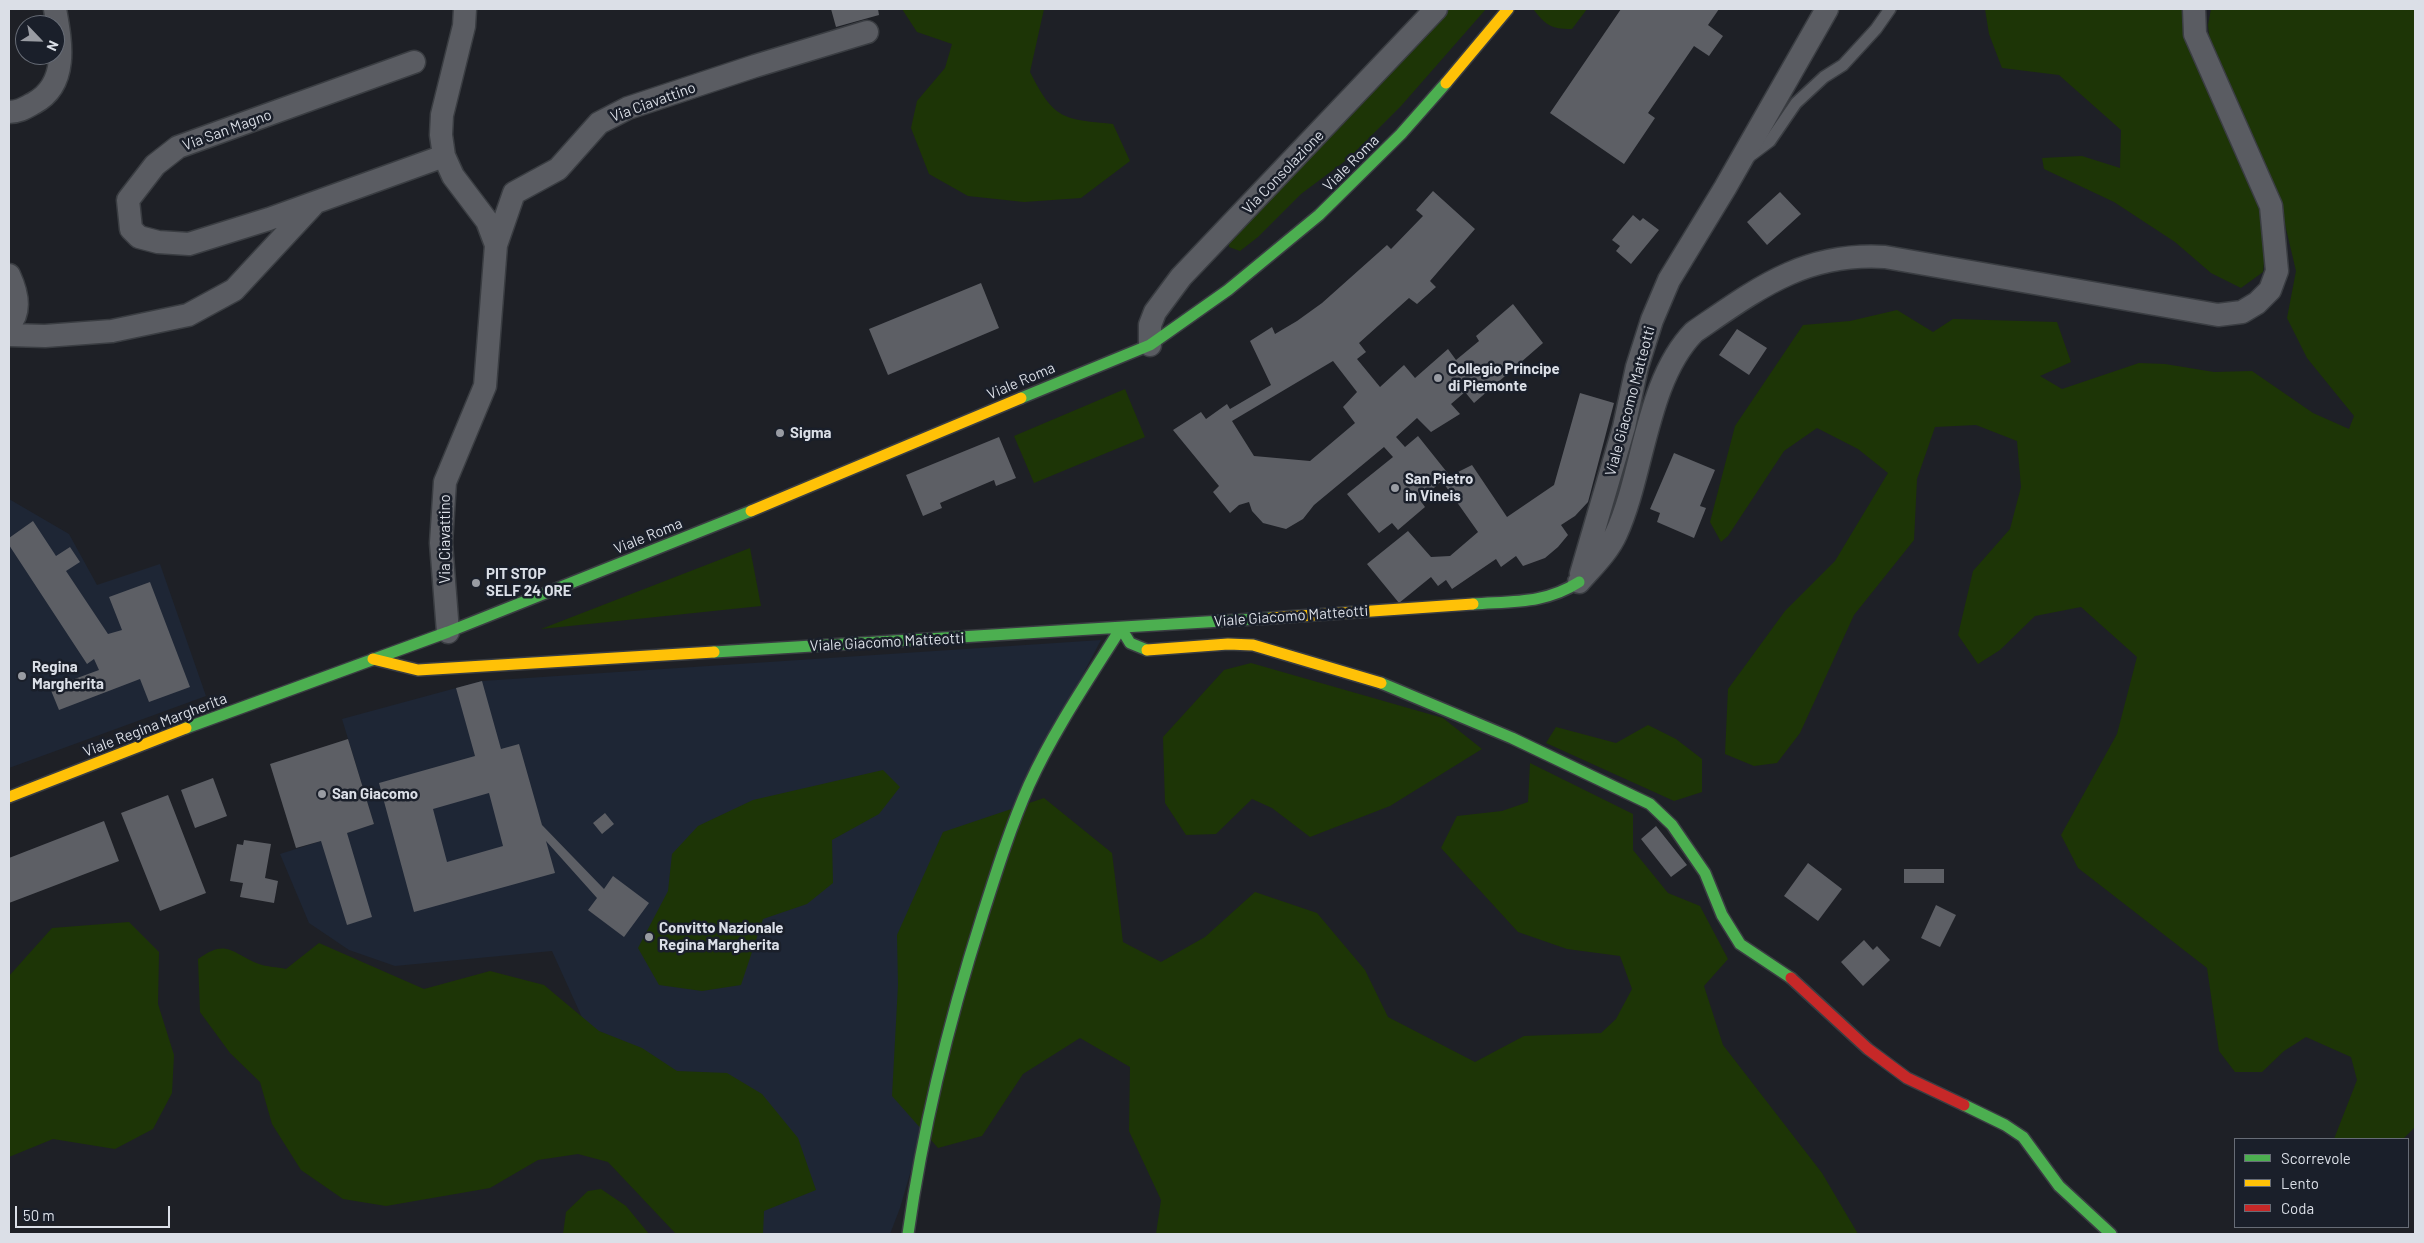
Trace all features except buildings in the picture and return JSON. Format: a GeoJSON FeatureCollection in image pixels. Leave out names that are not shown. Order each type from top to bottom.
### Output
{"type":"FeatureCollection","features":[{"type":"Feature","properties":{"kind":"street"},"geometry":{"type":"LineString","coordinates":[[9,112],[19,112],[45,97],[58,79],[62,43],[55,9]]}},
{"type":"Feature","properties":{"kind":"street","name":"Via Ciavattino"},"geometry":{"type":"LineString","coordinates":[[465,9],[464,26],[442,115],[441,135],[444,156],[453,176],[487,221],[496,245]]}},
{"type":"Feature","properties":{"kind":"street","name":"Via Consolazione"},"geometry":{"type":"LineString","coordinates":[[1150,345],[1150,325],[1153,318],[1180,277],[1436,9]]}},
{"type":"Feature","properties":{"kind":"street","name":"Viale Roma"},"geometry":{"type":"LineString","coordinates":[[373,659],[448,632],[702,531],[1150,345],[1228,290],[1319,215],[1401,134],[1508,9]]}},
{"type":"Feature","properties":{"kind":"street","name":"Viale Giacomo Matteotti"},"geometry":{"type":"LineString","coordinates":[[373,659],[418,670],[1121,628],[1538,599],[1562,593],[1579,582],[1624,427],[1636,367],[1652,320],[1669,280],[1739,163],[1827,9]]}},
{"type":"Feature","properties":{"kind":"street"},"geometry":{"type":"LineString","coordinates":[[1579,582],[1607,550],[1616,534],[1631,495],[1644,439],[1660,393],[1685,342],[1694,332],[1766,284],[1818,262],[1861,256],[1884,257],[2218,315],[2242,312],[2257,303],[2270,290],[2277,271],[2271,206],[2195,34],[2194,9]]}},
{"type":"Feature","properties":{"kind":"street","name":"Via Ciavattino"},"geometry":{"type":"LineString","coordinates":[[448,632],[442,543],[445,482],[485,386],[496,245],[514,193],[558,169],[598,123],[646,102],[868,32]]}},
{"type":"Feature","properties":{"kind":"street","name":"Via San Magno"},"geometry":{"type":"LineString","coordinates":[[414,62],[178,147],[155,165],[128,200],[131,229],[140,237],[158,242],[189,244],[316,202],[444,156]]}},
{"type":"Feature","properties":{"kind":"street","name":"Via San Magno"},"geometry":{"type":"LineString","coordinates":[[9,335],[46,336],[112,331],[188,315],[234,290],[316,202]]}},
{"type":"Feature","properties":{"kind":"street"},"geometry":{"type":"LineString","coordinates":[[9,275],[18,298],[13,321],[9,325]]}},
{"type":"Feature","properties":{"kind":"street"},"geometry":{"type":"LineString","coordinates":[[908,1234],[913,1193],[935,1079],[974,941],[1011,828],[1038,767],[1121,628],[1130,643],[1144,650],[1228,644],[1253,645],[1366,677],[1512,738],[1650,804],[1672,826],[1705,873],[1722,914],[1740,944],[1758,958],[1785,973],[1868,1049],[1907,1078],[2004,1125],[2023,1137],[2059,1186],[2111,1234]]}},
{"type":"Feature","properties":{"kind":"street","name":"Viale Regina Margherita"},"geometry":{"type":"LineString","coordinates":[[9,797],[223,714],[373,659]]}},
{"type":"Feature","properties":{"kind":"lane"},"geometry":{"type":"LineString","coordinates":[[1739,163],[1770,141],[1796,103],[1824,77],[1843,65],[1876,29],[1890,9]]}},
{"type":"Feature","properties":{"kind":"shaded area"},"geometry":{"type":"Polygon","coordinates":[[[9,499],[69,534],[97,585],[160,564],[206,696],[9,768],[9,499]]]}},
{"type":"Feature","properties":{"kind":"shaded area","name":"Convitto Nazionale Regina Margherita"},"geometry":{"type":"Polygon","coordinates":[[[1101,640],[1022,790],[900,1208],[890,1234],[680,1234],[552,951],[395,966],[349,950],[309,923],[280,854],[374,824],[342,719],[482,681],[1101,640]]]}},
{"type":"Feature","properties":{"kind":"green space"},"geometry":{"type":"Polygon","coordinates":[[[902,9],[1044,9],[1030,72],[1038,88],[1046,100],[1062,114],[1082,121],[1113,124],[1130,161],[1081,198],[1024,202],[968,196],[929,174],[911,128],[917,101],[945,68],[952,44],[917,32],[902,9]]]}},
{"type":"Feature","properties":{"kind":"green space"},"geometry":{"type":"Polygon","coordinates":[[[1448,9],[1486,9],[1401,106],[1349,158],[1301,194],[1258,237],[1240,251],[1229,247],[1229,242],[1448,9]]]}},
{"type":"Feature","properties":{"kind":"green space"},"geometry":{"type":"Polygon","coordinates":[[[1533,9],[1587,9],[1572,29],[1549,25],[1533,9]]]}},
{"type":"Feature","properties":{"kind":"green space"},"geometry":{"type":"Polygon","coordinates":[[[1985,9],[2185,9],[2183,19],[2188,40],[2268,221],[2263,272],[2241,288],[2211,273],[2175,242],[2114,202],[2044,169],[2042,158],[2082,156],[2120,168],[2121,130],[2059,75],[2002,68],[1989,34],[1985,9]]]}},
{"type":"Feature","properties":{"kind":"green space"},"geometry":{"type":"Polygon","coordinates":[[[2211,9],[2415,9],[2415,1127],[2404,1138],[2334,1138],[2357,1080],[2351,1057],[2306,1037],[2284,1051],[2262,1072],[2235,1072],[2219,1051],[2207,968],[2078,868],[2061,835],[2117,734],[2137,657],[2081,607],[2035,616],[2000,650],[1978,664],[1958,635],[1973,571],[2010,529],[2021,487],[2017,441],[1976,425],[1935,427],[1917,479],[1914,540],[1854,615],[1800,733],[1777,763],[1754,766],[1725,754],[1728,689],[1785,611],[1835,561],[1888,473],[1858,449],[1817,428],[1784,451],[1728,536],[1721,542],[1710,522],[1735,426],[1803,325],[1850,321],[1897,310],[1933,332],[1953,319],[2057,322],[2071,362],[2040,376],[2062,389],[2139,363],[2165,364],[2214,372],[2252,371],[2313,413],[2349,429],[2354,416],[2307,358],[2287,318],[2296,271],[2280,203],[2211,51],[2208,25],[2211,9]]]}},
{"type":"Feature","properties":{"kind":"green space"},"geometry":{"type":"Polygon","coordinates":[[[1125,389],[1145,437],[1034,483],[1014,436],[1125,389]]]}},
{"type":"Feature","properties":{"kind":"green space"},"geometry":{"type":"Polygon","coordinates":[[[750,548],[761,606],[541,629],[750,548]]]}},
{"type":"Feature","properties":{"kind":"green space"},"geometry":{"type":"Polygon","coordinates":[[[1251,663],[1443,718],[1482,749],[1390,806],[1310,837],[1272,808],[1252,799],[1216,834],[1186,835],[1165,803],[1163,737],[1224,670],[1251,663]]]}},
{"type":"Feature","properties":{"kind":"green space"},"geometry":{"type":"Polygon","coordinates":[[[1648,725],[1676,739],[1702,759],[1702,792],[1674,801],[1546,743],[1556,727],[1616,743],[1648,725]]]}},
{"type":"Feature","properties":{"kind":"green space"},"geometry":{"type":"Polygon","coordinates":[[[1530,763],[1633,814],[1633,850],[1668,893],[1700,906],[1728,959],[1704,986],[1723,1045],[1822,1173],[1858,1234],[1156,1234],[1161,1200],[1129,1131],[1130,1067],[1080,1038],[1023,1074],[982,1136],[938,1148],[892,1096],[898,985],[897,935],[943,832],[1044,798],[1112,853],[1123,942],[1161,962],[1205,937],[1255,892],[1317,913],[1365,970],[1388,1017],[1475,1062],[1524,1036],[1601,1033],[1616,1019],[1632,989],[1620,956],[1567,949],[1518,932],[1441,848],[1457,816],[1502,811],[1528,802],[1530,763]]]}},
{"type":"Feature","properties":{"kind":"green space"},"geometry":{"type":"Polygon","coordinates":[[[883,770],[900,787],[879,814],[832,840],[833,883],[807,904],[763,919],[741,985],[702,991],[659,985],[638,948],[668,891],[672,854],[698,826],[753,800],[883,770]]]}},
{"type":"Feature","properties":{"kind":"green space"},"geometry":{"type":"Polygon","coordinates":[[[129,922],[159,952],[158,1004],[174,1055],[172,1093],[153,1129],[115,1149],[53,1139],[9,1157],[9,976],[52,928],[129,922]]]}},
{"type":"Feature","properties":{"kind":"green space"},"geometry":{"type":"Polygon","coordinates":[[[319,943],[424,989],[490,971],[544,985],[599,1031],[642,1048],[677,1071],[727,1073],[762,1094],[798,1138],[816,1190],[764,1211],[763,1234],[676,1234],[608,1162],[578,1154],[538,1160],[490,1188],[386,1206],[343,1199],[301,1170],[272,1124],[260,1082],[230,1053],[200,1012],[198,959],[208,953],[216,949],[229,949],[259,964],[286,969],[319,943]]]}},
{"type":"Feature","properties":{"kind":"green space"},"geometry":{"type":"Polygon","coordinates":[[[601,1189],[626,1206],[649,1234],[563,1234],[566,1212],[588,1191],[601,1189]]]}},
{"type":"Feature","properties":{"kind":"traffic: fast"},"geometry":{"type":"LineString","coordinates":[[1021,398],[1150,345],[1228,290],[1319,215],[1401,134],[1446,83]]}},
{"type":"Feature","properties":{"kind":"traffic: fast"},"geometry":{"type":"LineString","coordinates":[[186,728],[448,632],[751,511]]}},
{"type":"Feature","properties":{"kind":"traffic: fast"},"geometry":{"type":"LineString","coordinates":[[1473,604],[1515,602],[1541,598],[1579,582]]}},
{"type":"Feature","properties":{"kind":"traffic: fast"},"geometry":{"type":"LineString","coordinates":[[714,652],[1271,618]]}},
{"type":"Feature","properties":{"kind":"traffic: fast"},"geometry":{"type":"LineString","coordinates":[[908,1234],[929,1114],[948,1035],[982,917],[1022,801],[1061,725],[1121,628],[1130,643],[1147,650]]}},
{"type":"Feature","properties":{"kind":"traffic: fast"},"geometry":{"type":"LineString","coordinates":[[1381,683],[1512,738],[1650,804],[1672,825],[1705,873],[1722,915],[1740,944],[1791,978]]}},
{"type":"Feature","properties":{"kind":"traffic: fast"},"geometry":{"type":"LineString","coordinates":[[1964,1105],[2005,1125],[2023,1137],[2059,1186],[2111,1234]]}},
{"type":"Feature","properties":{"kind":"traffic: slow"},"geometry":{"type":"LineString","coordinates":[[1446,83],[1508,9]]}},
{"type":"Feature","properties":{"kind":"traffic: slow"},"geometry":{"type":"LineString","coordinates":[[751,511],[1021,398]]}},
{"type":"Feature","properties":{"kind":"traffic: slow"},"geometry":{"type":"LineString","coordinates":[[1271,618],[1473,604]]}},
{"type":"Feature","properties":{"kind":"traffic: slow"},"geometry":{"type":"LineString","coordinates":[[1147,650],[1228,644],[1253,645],[1381,683]]}},
{"type":"Feature","properties":{"kind":"traffic: slow"},"geometry":{"type":"LineString","coordinates":[[373,659],[418,670],[714,652]]}},
{"type":"Feature","properties":{"kind":"traffic: slow"},"geometry":{"type":"LineString","coordinates":[[9,797],[186,728]]}},
{"type":"Feature","properties":{"kind":"traffic: jam"},"geometry":{"type":"LineString","coordinates":[[1791,978],[1868,1049],[1907,1078],[1964,1105]]}},
{"type":"Feature","properties":{"kind":"place","name":"Collegio Principe di Piemonte"},"geometry":{"type":"Point","coordinates":[1438,378]}},
{"type":"Feature","properties":{"kind":"place","name":"Sigma"},"geometry":{"type":"Point","coordinates":[780,433]}},
{"type":"Feature","properties":{"kind":"place","name":"San Pietro in Vineis"},"geometry":{"type":"Point","coordinates":[1395,488]}},
{"type":"Feature","properties":{"kind":"place","name":"PIT STOP SELF 24 ORE"},"geometry":{"type":"Point","coordinates":[476,583]}},
{"type":"Feature","properties":{"kind":"place","name":"Regina Margherita"},"geometry":{"type":"Point","coordinates":[22,676]}},
{"type":"Feature","properties":{"kind":"place","name":"San Giacomo"},"geometry":{"type":"Point","coordinates":[322,794]}},
{"type":"Feature","properties":{"kind":"place","name":"Convitto Nazionale Regina Margherita"},"geometry":{"type":"Point","coordinates":[649,937]}}]}
